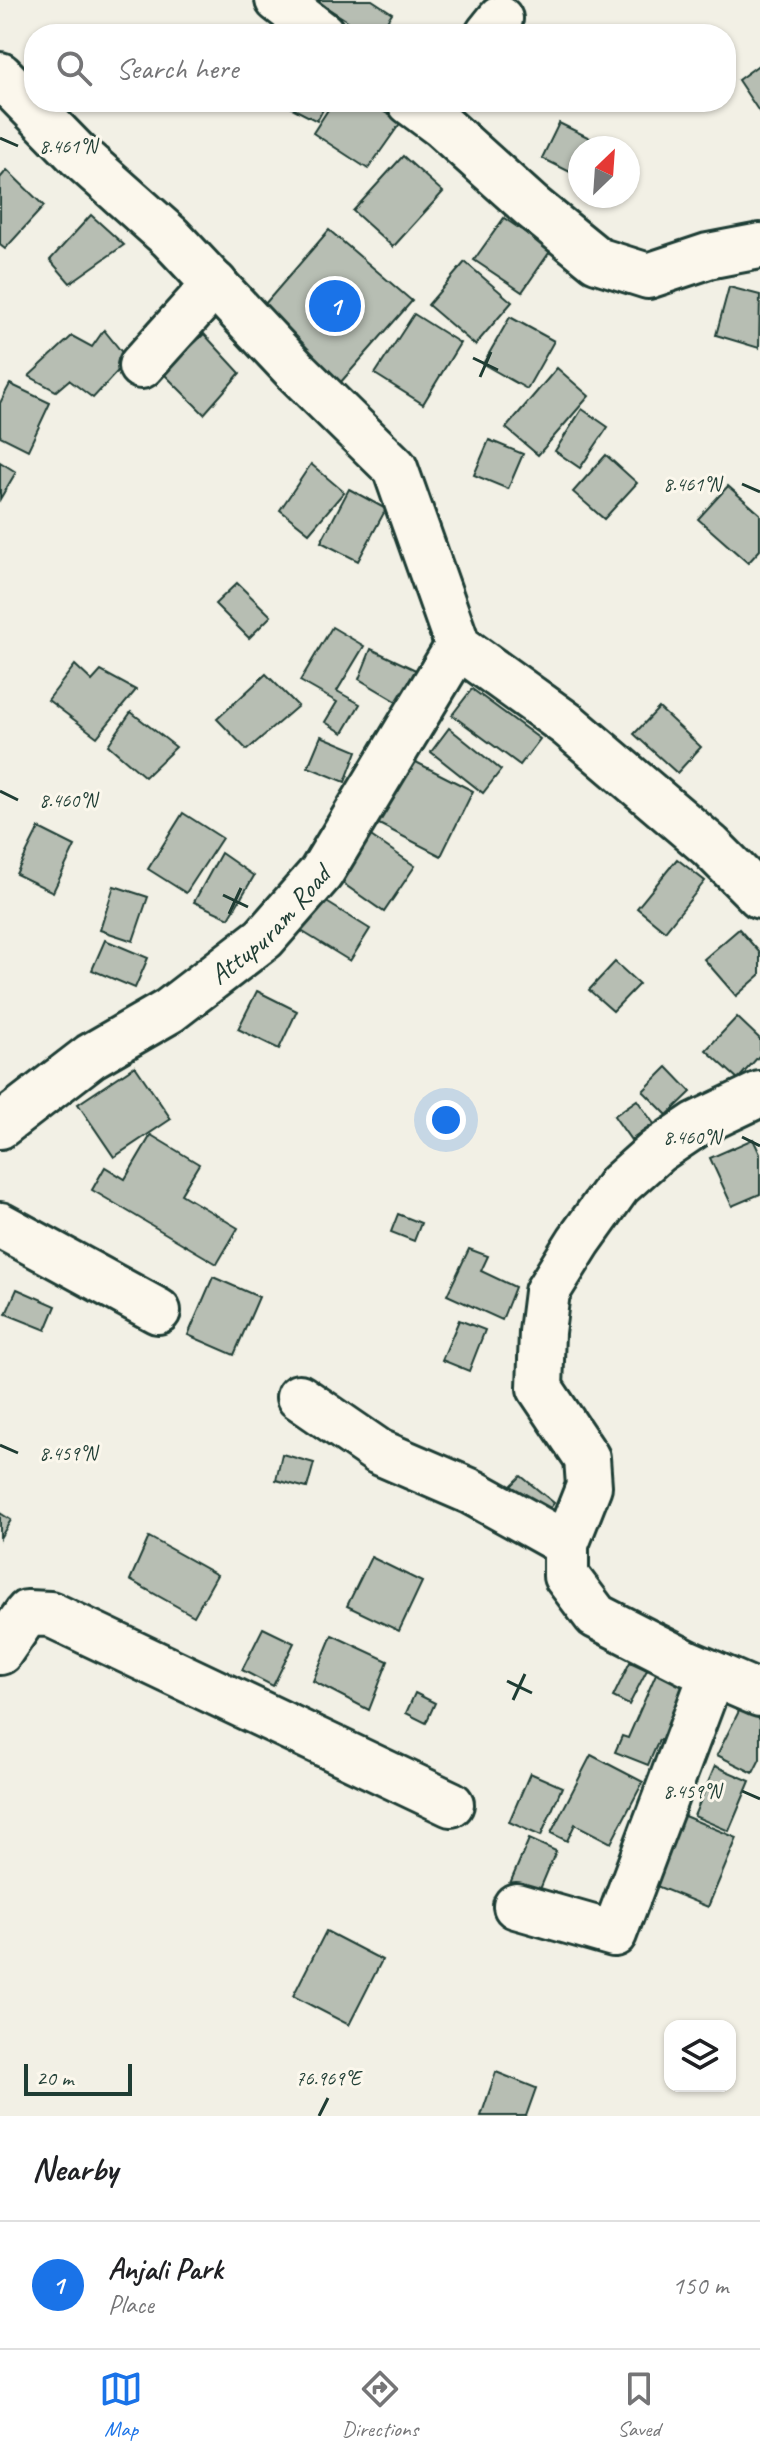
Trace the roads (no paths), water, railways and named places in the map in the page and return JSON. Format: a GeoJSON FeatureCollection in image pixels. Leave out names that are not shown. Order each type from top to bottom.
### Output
{"type":"FeatureCollection","features":[{"type":"Feature","properties":{"kind":"street"},"geometry":{"type":"LineString","coordinates":[[278,0],[309,24]]}},
{"type":"Feature","properties":{"kind":"street"},"geometry":{"type":"LineString","coordinates":[[0,75],[24,100]]}},
{"type":"Feature","properties":{"kind":"street"},"geometry":{"type":"LineString","coordinates":[[36,112],[78,155],[170,237],[297,372],[395,468],[458,646],[568,725],[710,846],[760,896]]}},
{"type":"Feature","properties":{"kind":"street"},"geometry":{"type":"LineString","coordinates":[[430,112],[597,260],[648,276],[708,256],[760,246]]}},
{"type":"Feature","properties":{"kind":"street"},"geometry":{"type":"LineString","coordinates":[[141,366],[215,284]]}},
{"type":"Feature","properties":{"kind":"street","name":"Attupuram Road"},"geometry":{"type":"LineString","coordinates":[[0,1125],[91,1056],[169,1011],[264,938],[321,873],[458,646]]}},
{"type":"Feature","properties":{"kind":"street"},"geometry":{"type":"LineString","coordinates":[[760,1094],[697,1124],[657,1151],[619,1185],[547,1292],[540,1388],[587,1458],[589,1486],[566,1544],[566,1576],[596,1616],[712,1674],[760,1694]]}},
{"type":"Feature","properties":{"kind":"street"},"geometry":{"type":"LineString","coordinates":[[0,1225],[158,1311]]}},
{"type":"Feature","properties":{"kind":"street"},"geometry":{"type":"LineString","coordinates":[[299,1397],[379,1452],[472,1492],[566,1544]]}},
{"type":"Feature","properties":{"kind":"street"},"geometry":{"type":"LineString","coordinates":[[0,1652],[27,1613],[50,1614],[451,1804]]}},
{"type":"Feature","properties":{"kind":"street"},"geometry":{"type":"LineString","coordinates":[[516,1906],[614,1934],[712,1674]]}},
{"type":"Feature","properties":{"kind":"place","name":"Anjali Park"},"geometry":{"type":"Point","coordinates":[335,306]}}]}
